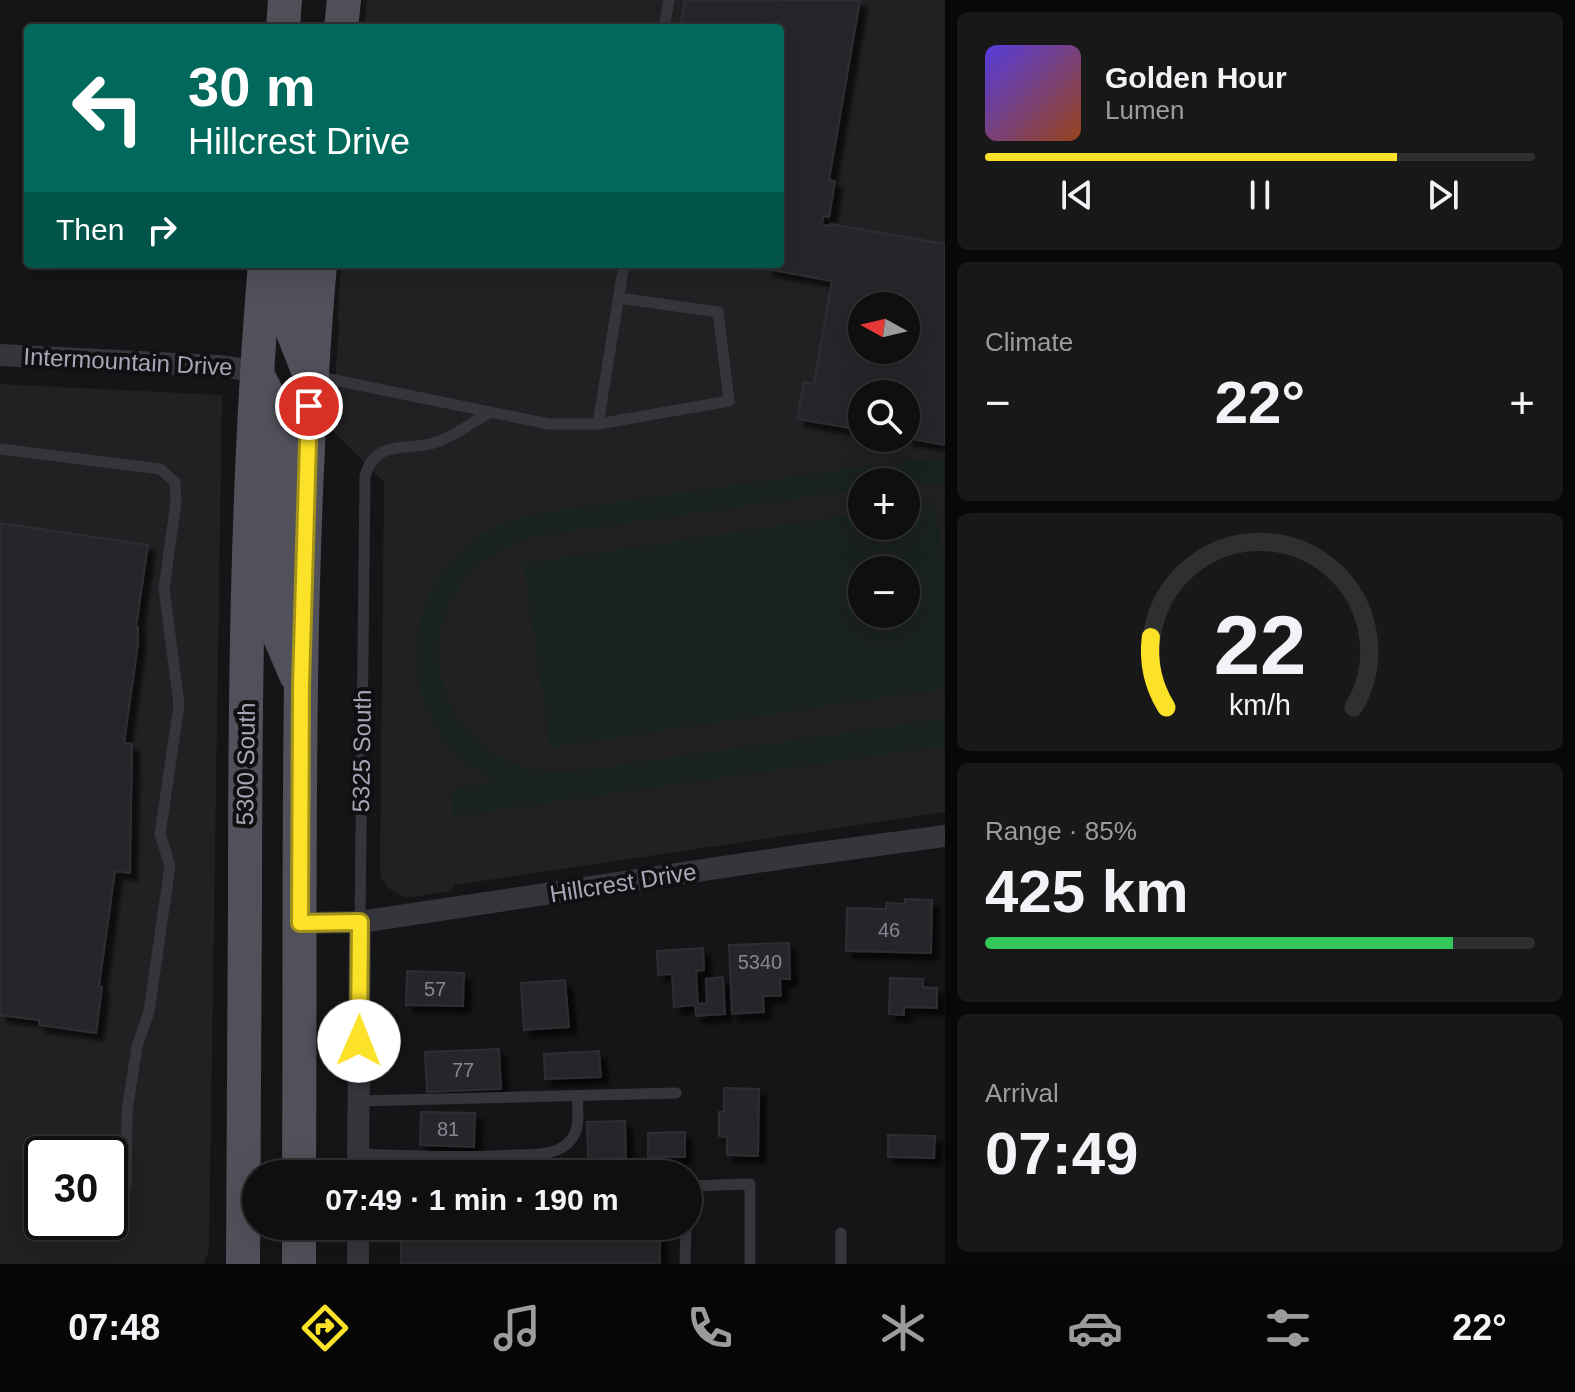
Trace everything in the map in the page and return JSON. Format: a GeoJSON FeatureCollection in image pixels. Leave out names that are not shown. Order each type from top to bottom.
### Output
{"type":"FeatureCollection","features":[{"type":"Feature","properties":{"kind":"main road"},"geometry":{"type":"LineString","coordinates":[[341,24],[344,0]]}},
{"type":"Feature","properties":{"kind":"main road","name":"5300 South"},"geometry":{"type":"LineString","coordinates":[[243,1264],[245,751],[250,508],[265,268]]}},
{"type":"Feature","properties":{"kind":"main road"},"geometry":{"type":"LineString","coordinates":[[291,268],[287,317],[310,375]]}},
{"type":"Feature","properties":{"kind":"main road"},"geometry":{"type":"LineString","coordinates":[[299,1160],[301,686],[310,375],[320,268]]}},
{"type":"Feature","properties":{"kind":"main road"},"geometry":{"type":"LineString","coordinates":[[256,371],[282,423],[276,628],[301,686]]}},
{"type":"Feature","properties":{"kind":"main road"},"geometry":{"type":"LineString","coordinates":[[299,1240],[299,1264]]}},
{"type":"Feature","properties":{"kind":"street","name":"Intermountain Drive"},"geometry":{"type":"LineString","coordinates":[[0,355],[219,366],[256,371]]}},
{"type":"Feature","properties":{"kind":"street","name":"Hillcrest Drive"},"geometry":{"type":"LineString","coordinates":[[300,923],[360,922],[945,836]]}},
{"type":"Feature","properties":{"kind":"street","name":"5325 South"},"geometry":{"type":"LineString","coordinates":[[358,1160],[360,922]]}},
{"type":"Feature","properties":{"kind":"street"},"geometry":{"type":"LineString","coordinates":[[358,1240],[358,1264]]}},
{"type":"Feature","properties":{"kind":"lane"},"geometry":{"type":"LineString","coordinates":[[665,24],[669,0]]}},
{"type":"Feature","properties":{"kind":"lane"},"geometry":{"type":"LineString","coordinates":[[598,424],[623,268]]}},
{"type":"Feature","properties":{"kind":"lane"},"geometry":{"type":"LineString","coordinates":[[310,375],[549,424],[598,424],[729,401],[718,312],[619,298]]}},
{"type":"Feature","properties":{"kind":"lane","name":"5325 South"},"geometry":{"type":"LineString","coordinates":[[360,922],[365,476],[369,463],[378,453],[436,442],[491,412]]}},
{"type":"Feature","properties":{"kind":"lane"},"geometry":{"type":"LineString","coordinates":[[0,449],[160,469],[175,482],[176,503],[164,588],[179,705],[160,834],[170,866],[149,1012],[137,1046],[127,1111],[127,1136]]}},
{"type":"Feature","properties":{"kind":"lane"},"geometry":{"type":"LineString","coordinates":[[358,1101],[676,1093]]}},
{"type":"Feature","properties":{"kind":"lane"},"geometry":{"type":"LineString","coordinates":[[427,1160],[547,1152],[563,1147],[579,1123],[577,1096]]}},
{"type":"Feature","properties":{"kind":"lane"},"geometry":{"type":"LineString","coordinates":[[702,1186],[750,1184],[750,1264]]}},
{"type":"Feature","properties":{"kind":"lane"},"geometry":{"type":"LineString","coordinates":[[841,1233],[841,1264]]}},
{"type":"Feature","properties":{"kind":"lane"},"geometry":{"type":"LineString","coordinates":[[685,1264],[686,1240]]}},
{"type":"Feature","properties":{"kind":"shaded area"},"geometry":{"type":"Polygon","coordinates":[[[367,0],[945,0],[945,812],[455,885],[451,891],[413,897],[404,897],[388,888],[381,877],[380,866],[384,482],[331,429],[341,268],[784,268],[784,24],[364,24],[367,0]]]}},
{"type":"Feature","properties":{"kind":"shaded area"},"geometry":{"type":"Polygon","coordinates":[[[0,384],[222,395],[209,1249],[204,1264],[0,1264],[0,384]]]}},
{"type":"Feature","properties":{"kind":"shaded area"},"geometry":{"type":"Polygon","coordinates":[[[907,460],[945,460],[945,484],[920,483],[920,468],[851,468],[907,460]]]}},
{"type":"Feature","properties":{"kind":"shaded area"},"geometry":{"type":"Polygon","coordinates":[[[848,468],[848,492],[541,536],[492,557],[459,589],[442,629],[440,671],[454,711],[481,744],[521,765],[574,771],[945,718],[945,746],[454,817],[450,789],[495,782],[457,755],[431,719],[421,691],[417,663],[418,635],[424,607],[436,581],[453,558],[476,538],[498,525],[538,513],[848,468]]]}},
{"type":"Feature","properties":{"kind":"shaded area"},"geometry":{"type":"Polygon","coordinates":[[[935,502],[945,568],[945,689],[550,748],[523,563],[848,515],[848,540],[920,540],[920,505],[935,502]]]}},
{"type":"Feature","properties":{"kind":"building"},"geometry":{"type":"Polygon","coordinates":[[[685,0],[860,0],[829,180],[835,181],[829,217],[823,216],[822,225],[945,244],[945,445],[920,441],[920,380],[848,380],[848,428],[797,419],[804,382],[814,384],[832,281],[766,269],[784,268],[784,24],[681,24],[685,0]]]}},
{"type":"Feature","properties":{"kind":"building"},"geometry":{"type":"Polygon","coordinates":[[[0,523],[148,545],[124,743],[132,744],[130,873],[115,871],[99,986],[102,987],[96,1033],[39,1025],[39,1020],[0,1015],[0,523]]]}},
{"type":"Feature","properties":{"kind":"building"},"geometry":{"type":"Polygon","coordinates":[[[905,899],[932,900],[931,953],[846,951],[847,908],[886,909],[886,903],[905,904],[905,899]]]}},
{"type":"Feature","properties":{"kind":"building"},"geometry":{"type":"Polygon","coordinates":[[[789,943],[790,979],[780,979],[781,996],[763,996],[764,1012],[732,1014],[729,945],[789,943]]]}},
{"type":"Feature","properties":{"kind":"building"},"geometry":{"type":"Polygon","coordinates":[[[703,948],[704,970],[696,971],[698,1004],[707,1003],[706,979],[723,977],[725,1014],[696,1016],[695,1005],[674,1007],[672,974],[658,975],[657,951],[703,948]]]}},
{"type":"Feature","properties":{"kind":"building"},"geometry":{"type":"Polygon","coordinates":[[[407,971],[464,973],[463,1006],[406,1005],[407,971]]]}},
{"type":"Feature","properties":{"kind":"building"},"geometry":{"type":"Polygon","coordinates":[[[890,978],[923,979],[923,987],[937,988],[937,1008],[904,1007],[904,1015],[889,1014],[890,978]]]}},
{"type":"Feature","properties":{"kind":"building"},"geometry":{"type":"Polygon","coordinates":[[[565,980],[569,1027],[524,1030],[521,983],[565,980]]]}},
{"type":"Feature","properties":{"kind":"building"},"geometry":{"type":"Polygon","coordinates":[[[499,1049],[501,1089],[427,1092],[425,1052],[499,1049]]]}},
{"type":"Feature","properties":{"kind":"building"},"geometry":{"type":"Polygon","coordinates":[[[599,1051],[601,1077],[545,1079],[544,1054],[599,1051]]]}},
{"type":"Feature","properties":{"kind":"building"},"geometry":{"type":"Polygon","coordinates":[[[724,1088],[759,1089],[758,1156],[727,1155],[727,1137],[719,1136],[719,1112],[724,1112],[724,1088]]]}},
{"type":"Feature","properties":{"kind":"building"},"geometry":{"type":"Polygon","coordinates":[[[421,1112],[475,1113],[474,1147],[420,1145],[421,1112]]]}},
{"type":"Feature","properties":{"kind":"building"},"geometry":{"type":"Polygon","coordinates":[[[625,1121],[626,1158],[588,1159],[587,1122],[625,1121]]]}},
{"type":"Feature","properties":{"kind":"building"},"geometry":{"type":"Polygon","coordinates":[[[685,1132],[685,1157],[648,1157],[648,1133],[685,1132]]]}},
{"type":"Feature","properties":{"kind":"building"},"geometry":{"type":"Polygon","coordinates":[[[888,1135],[935,1136],[934,1158],[888,1157],[888,1135]]]}},
{"type":"Feature","properties":{"kind":"building"},"geometry":{"type":"Polygon","coordinates":[[[401,1240],[660,1240],[660,1264],[401,1264],[401,1240]]]}},
{"type":"Feature","properties":{"kind":"route"},"geometry":{"type":"LineString","coordinates":[[309,406],[301,686],[300,923],[360,922],[359,1041]]}}]}
